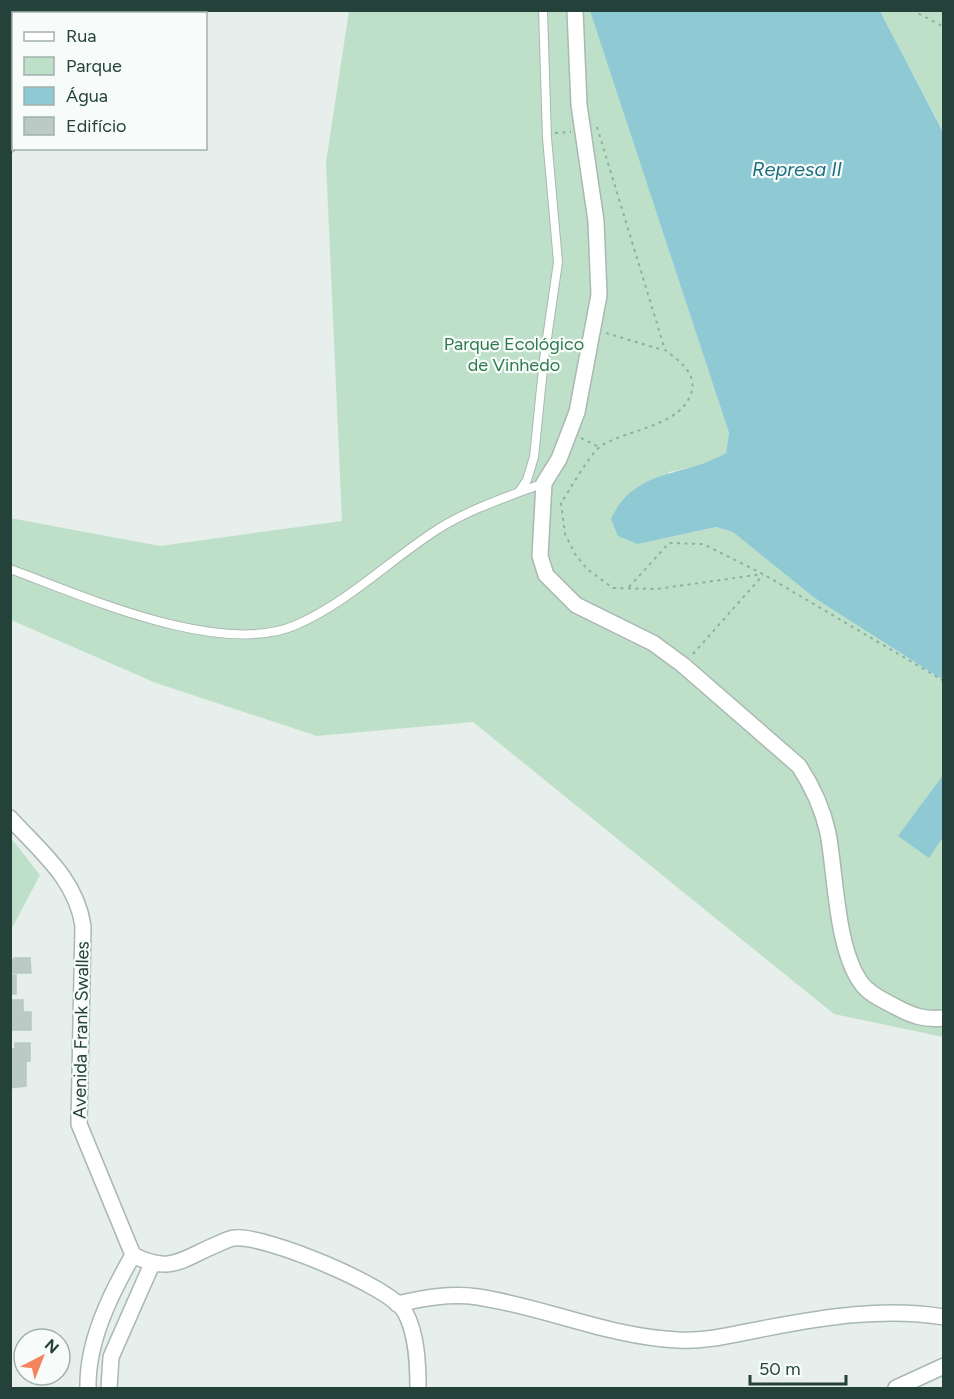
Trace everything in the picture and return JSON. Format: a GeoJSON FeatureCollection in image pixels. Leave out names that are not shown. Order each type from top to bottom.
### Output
{"type":"FeatureCollection","features":[{"type":"Feature","properties":{"kind":"street"},"geometry":{"type":"LineString","coordinates":[[575,10],[589,127],[599,295],[594,329],[570,432],[544,483],[540,556],[546,575],[576,605],[653,643],[683,665],[799,766],[812,785],[828,831],[835,890],[850,964],[863,986],[916,1018],[944,1018]]}},
{"type":"Feature","properties":{"kind":"street","name":"Avenida Frank Swalles"},"geometry":{"type":"LineString","coordinates":[[10,818],[72,888],[80,910],[82,926],[79,1124],[133,1255]]}},
{"type":"Feature","properties":{"kind":"street"},"geometry":{"type":"LineString","coordinates":[[87,1389],[92,1349],[110,1299],[133,1255],[152,1264],[177,1264],[233,1238],[249,1238],[278,1245],[361,1281],[397,1304],[404,1312],[418,1362],[418,1389]]}},
{"type":"Feature","properties":{"kind":"street"},"geometry":{"type":"LineString","coordinates":[[109,1389],[111,1357],[152,1264]]}},
{"type":"Feature","properties":{"kind":"street"},"geometry":{"type":"LineString","coordinates":[[397,1304],[430,1296],[476,1297],[590,1325],[680,1340],[713,1338],[831,1317],[866,1314],[944,1317]]}},
{"type":"Feature","properties":{"kind":"street"},"geometry":{"type":"LineString","coordinates":[[92,1349],[111,1357]]}},
{"type":"Feature","properties":{"kind":"street"},"geometry":{"type":"LineString","coordinates":[[896,1389],[944,1366]]}},
{"type":"Feature","properties":{"kind":"lane"},"geometry":{"type":"LineString","coordinates":[[519,492],[527,480],[534,458],[544,359],[558,262],[547,134],[543,10]]}},
{"type":"Feature","properties":{"kind":"lane"},"geometry":{"type":"LineString","coordinates":[[10,569],[143,616],[201,631],[242,634],[268,632],[294,626],[322,611],[435,531],[466,513],[544,483]]}},
{"type":"Feature","properties":{"kind":"path"},"geometry":{"type":"LineString","coordinates":[[912,10],[944,27]]}},
{"type":"Feature","properties":{"kind":"path"},"geometry":{"type":"LineString","coordinates":[[547,134],[589,127],[665,350]]}},
{"type":"Feature","properties":{"kind":"path"},"geometry":{"type":"LineString","coordinates":[[594,329],[665,350],[684,364],[693,385],[689,402],[678,413],[599,447],[561,503],[565,534],[587,569],[613,588],[657,589],[763,574]]}},
{"type":"Feature","properties":{"kind":"path"},"geometry":{"type":"LineString","coordinates":[[570,432],[599,447]]}},
{"type":"Feature","properties":{"kind":"path"},"geometry":{"type":"LineString","coordinates":[[629,587],[669,543],[703,544],[763,574],[944,681]]}},
{"type":"Feature","properties":{"kind":"path"},"geometry":{"type":"LineString","coordinates":[[683,665],[763,574]]}},
{"type":"Feature","properties":{"kind":"green space","name":"Parque Ecológico de Vinhedo"},"geometry":{"type":"Polygon","coordinates":[[[349,11],[590,11],[729,433],[726,453],[708,464],[669,472],[638,544],[716,527],[734,532],[816,599],[943,680],[943,1037],[834,1014],[473,722],[317,736],[156,683],[11,620],[10,518],[160,546],[342,521],[326,162],[349,11]]]}},
{"type":"Feature","properties":{"kind":"green space"},"geometry":{"type":"Polygon","coordinates":[[[880,11],[943,11],[943,131],[880,11]]]}},
{"type":"Feature","properties":{"kind":"green space"},"geometry":{"type":"Polygon","coordinates":[[[11,838],[40,875],[11,930],[11,838]]]}},
{"type":"Feature","properties":{"kind":"water","name":"Represa II"},"geometry":{"type":"Polygon","coordinates":[[[590,11],[880,11],[943,132],[943,680],[816,599],[733,532],[716,527],[638,544],[618,536],[611,519],[621,502],[633,490],[662,476],[694,467],[726,453],[729,433],[590,11]]]}},
{"type":"Feature","properties":{"kind":"water"},"geometry":{"type":"Polygon","coordinates":[[[943,775],[943,837],[929,858],[898,836],[943,775]]]}},
{"type":"Feature","properties":{"kind":"building"},"geometry":{"type":"Polygon","coordinates":[[[14,958],[30,958],[31,973],[10,973],[10,964],[14,958]]]}},
{"type":"Feature","properties":{"kind":"building"},"geometry":{"type":"Polygon","coordinates":[[[10,975],[16,975],[16,994],[10,994],[10,975]]]}},
{"type":"Feature","properties":{"kind":"building"},"geometry":{"type":"Polygon","coordinates":[[[10,1000],[23,1000],[23,1012],[31,1012],[31,1030],[10,1030],[10,1000]]]}},
{"type":"Feature","properties":{"kind":"building"},"geometry":{"type":"Polygon","coordinates":[[[15,1043],[30,1043],[30,1061],[26,1061],[26,1086],[10,1088],[10,1049],[15,1049],[15,1043]]]}}]}
